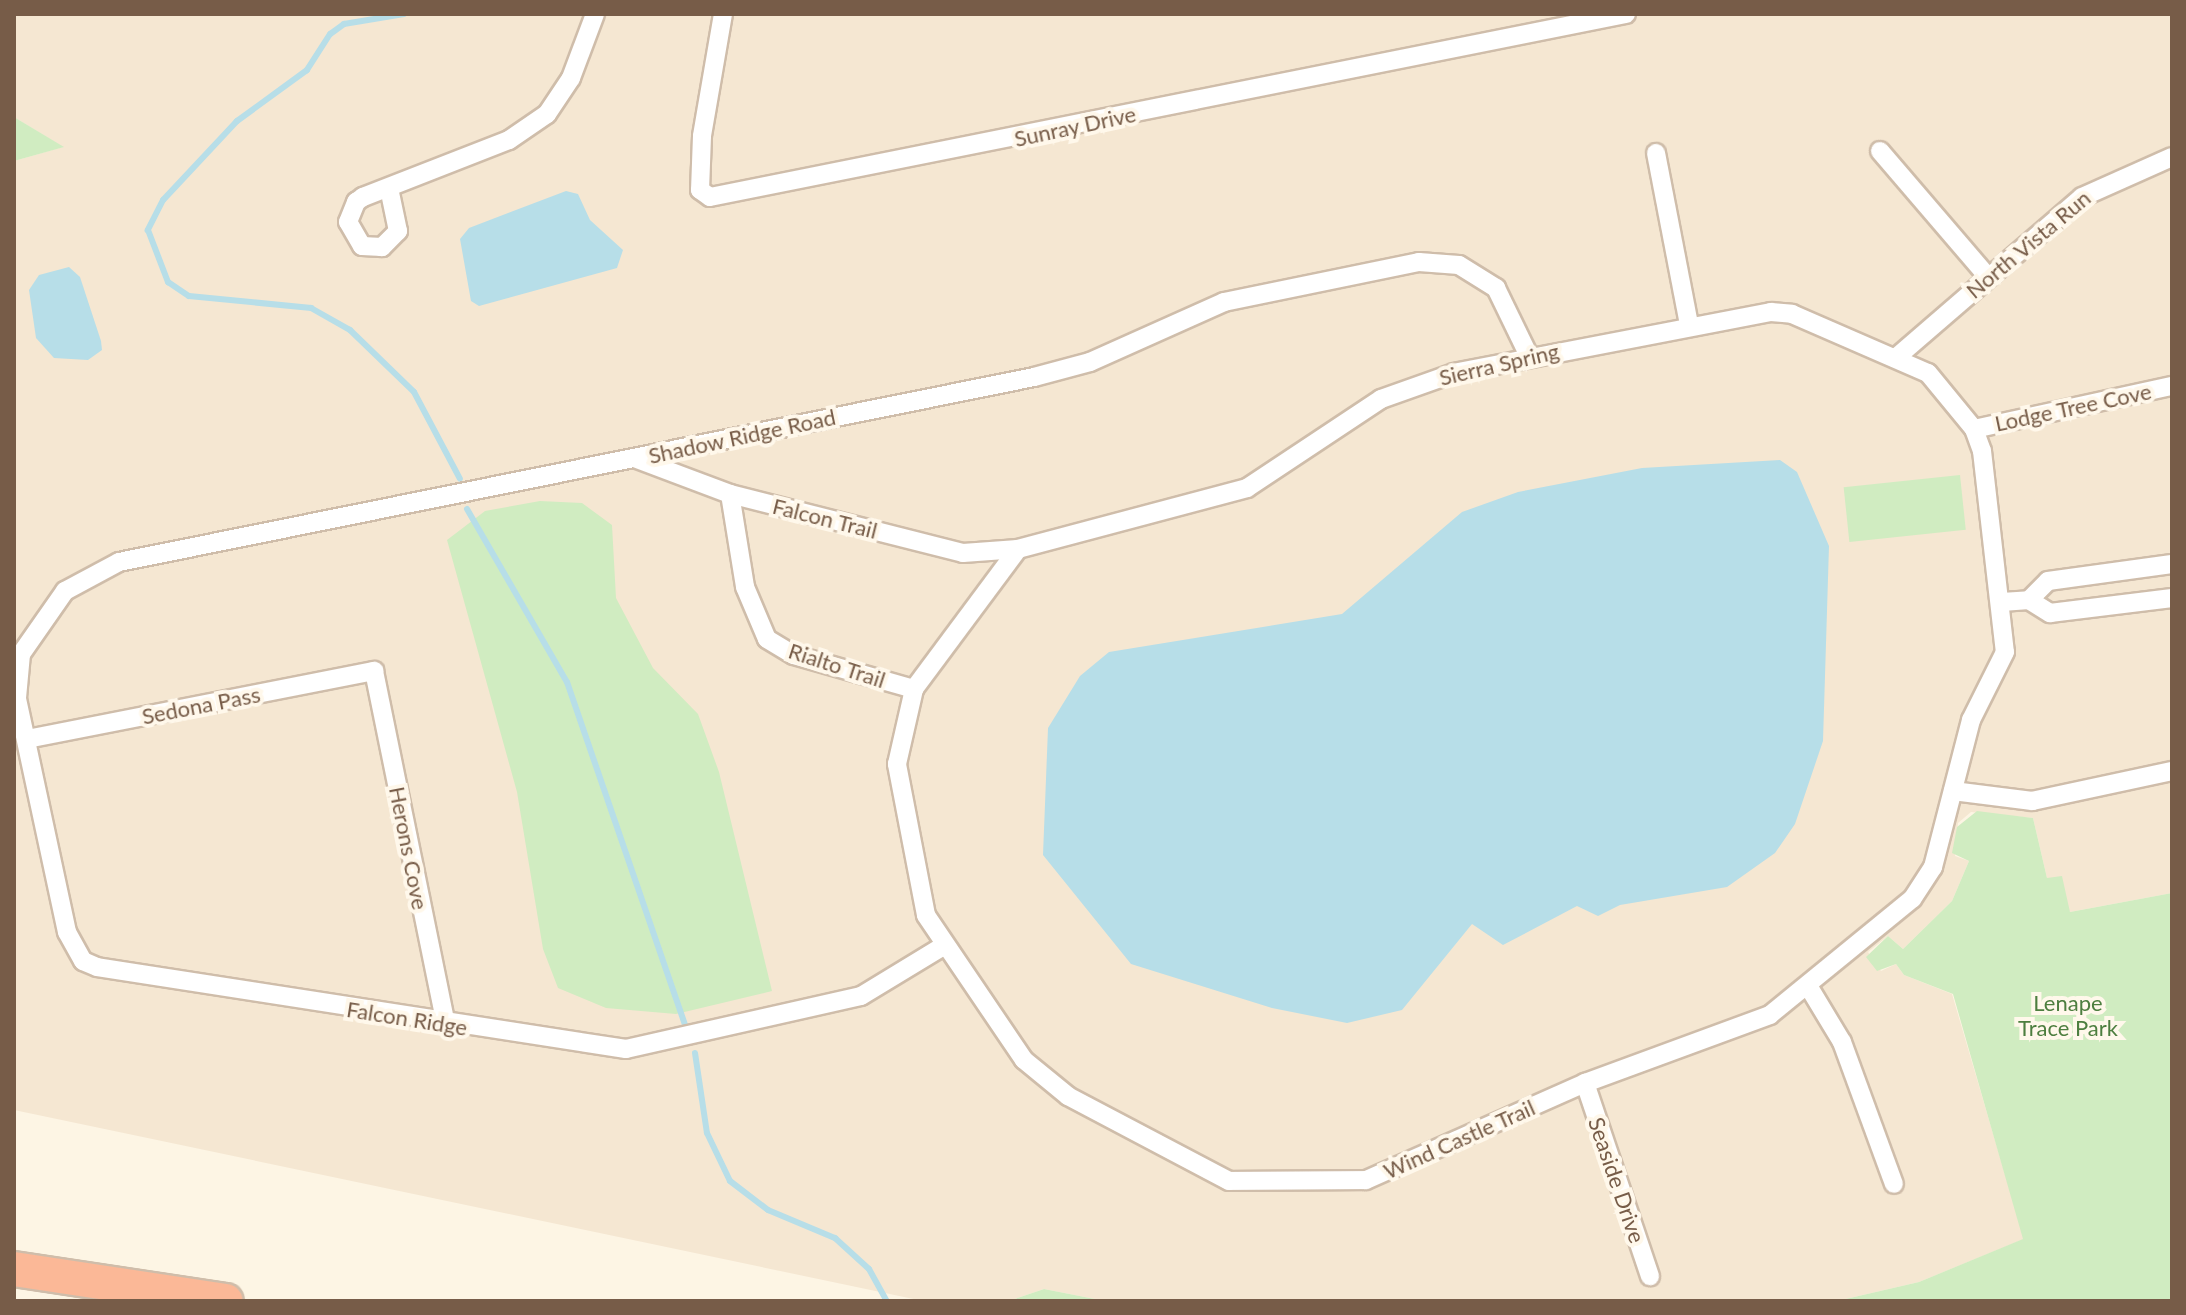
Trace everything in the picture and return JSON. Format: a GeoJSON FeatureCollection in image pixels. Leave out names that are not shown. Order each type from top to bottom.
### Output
{"type":"FeatureCollection","features":[{"type":"Feature","properties":{"kind":"highway"},"geometry":{"type":"LineString","coordinates":[[14,1269],[226,1301]]}},
{"type":"Feature","properties":{"kind":"street"},"geometry":{"type":"LineString","coordinates":[[389,188],[509,140],[547,114],[571,78],[595,14]]}},
{"type":"Feature","properties":{"kind":"street","name":"Sunray Drive"},"geometry":{"type":"LineString","coordinates":[[723,14],[702,136],[700,190],[710,197],[1626,14]]}},
{"type":"Feature","properties":{"kind":"street"},"geometry":{"type":"LineString","coordinates":[[1880,151],[1988,277]]}},
{"type":"Feature","properties":{"kind":"street"},"geometry":{"type":"LineString","coordinates":[[1656,153],[1689,325]]}},
{"type":"Feature","properties":{"kind":"street","name":"North Vista Run"},"geometry":{"type":"LineString","coordinates":[[1898,356],[2101,183],[2172,157]]}},
{"type":"Feature","properties":{"kind":"street","name":"Shadow Ridge Road"},"geometry":{"type":"LineString","coordinates":[[27,739],[17,698],[21,654],[50,607],[80,578],[119,562],[1034,377],[1090,362],[1224,302],[1419,262],[1459,265],[1496,288],[1529,356]]}},
{"type":"Feature","properties":{"kind":"street","name":"Sierra Spring"},"geometry":{"type":"LineString","coordinates":[[1018,549],[1226,496],[1381,399],[1529,356],[1689,325],[1792,314],[1898,356],[1928,373],[1974,429]]}},
{"type":"Feature","properties":{"kind":"street","name":"Lodge Tree Cove"},"geometry":{"type":"LineString","coordinates":[[1974,429],[2172,386]]}},
{"type":"Feature","properties":{"kind":"street"},"geometry":{"type":"LineString","coordinates":[[1974,429],[2002,602],[2029,600],[2050,613],[2172,598]]}},
{"type":"Feature","properties":{"kind":"street","name":"Falcon Trail"},"geometry":{"type":"LineString","coordinates":[[637,459],[730,494],[963,553],[1018,549]]}},
{"type":"Feature","properties":{"kind":"street","name":"Rialto Trail"},"geometry":{"type":"LineString","coordinates":[[730,494],[745,587],[767,639],[794,655],[914,689]]}},
{"type":"Feature","properties":{"kind":"street"},"geometry":{"type":"LineString","coordinates":[[914,689],[1018,549]]}},
{"type":"Feature","properties":{"kind":"street"},"geometry":{"type":"LineString","coordinates":[[2029,600],[2048,581],[2172,564]]}},
{"type":"Feature","properties":{"kind":"street","name":"Wind Castle Trail"},"geometry":{"type":"LineString","coordinates":[[914,689],[897,764],[923,904],[945,945],[1045,1078],[1229,1181],[1366,1180],[1585,1083],[1770,1015],[1810,989],[1927,881],[1971,720],[2005,652],[2002,602]]}},
{"type":"Feature","properties":{"kind":"street","name":"Sedona Pass"},"geometry":{"type":"LineString","coordinates":[[27,739],[374,671]]}},
{"type":"Feature","properties":{"kind":"street","name":"Herons Cove"},"geometry":{"type":"LineString","coordinates":[[374,671],[446,1024]]}},
{"type":"Feature","properties":{"kind":"street","name":"Falcon Ridge"},"geometry":{"type":"LineString","coordinates":[[27,739],[67,932],[83,961],[446,1024],[608,1048],[648,1046],[861,996],[945,945]]}},
{"type":"Feature","properties":{"kind":"street"},"geometry":{"type":"LineString","coordinates":[[1953,791],[2032,801],[2172,771]]}},
{"type":"Feature","properties":{"kind":"street"},"geometry":{"type":"LineString","coordinates":[[1810,989],[1842,1042],[1894,1184]]}},
{"type":"Feature","properties":{"kind":"street","name":"Seaside Drive"},"geometry":{"type":"LineString","coordinates":[[1585,1083],[1650,1276]]}},
{"type":"Feature","properties":{"kind":"shaded area"},"geometry":{"type":"Polygon","coordinates":[[[14,14],[2172,14],[2172,893],[2070,912],[2047,878],[2033,818],[1971,812],[1958,823],[1955,856],[1969,861],[1952,901],[1903,949],[1888,936],[1868,952],[1881,971],[1896,964],[1904,975],[1952,994],[2024,1239],[1919,1282],[1837,1301],[1105,1301],[1044,1289],[1009,1301],[923,1301],[14,1110],[14,161],[63,147],[14,117],[14,14]]]}},
{"type":"Feature","properties":{"kind":"green space"},"geometry":{"type":"Polygon","coordinates":[[[14,117],[64,147],[14,161],[14,117]]]}},
{"type":"Feature","properties":{"kind":"green space"},"geometry":{"type":"Polygon","coordinates":[[[1960,475],[1966,530],[1849,542],[1844,487],[1960,475]]]}},
{"type":"Feature","properties":{"kind":"green space"},"geometry":{"type":"Polygon","coordinates":[[[540,501],[582,503],[612,525],[616,598],[653,668],[698,714],[719,772],[772,991],[676,1014],[606,1008],[558,988],[543,949],[517,792],[447,540],[485,511],[540,501]]]}},
{"type":"Feature","properties":{"kind":"green space","name":"Lenape Trace Park"},"geometry":{"type":"Polygon","coordinates":[[[1977,811],[2033,818],[2047,878],[2062,876],[2070,912],[2172,893],[2172,1301],[1837,1301],[1919,1282],[2023,1239],[1953,994],[1904,975],[1896,964],[1877,971],[1866,957],[1888,936],[1903,949],[1952,901],[1969,861],[1952,853],[1957,827],[1977,811]]]}},
{"type":"Feature","properties":{"kind":"green space"},"geometry":{"type":"Polygon","coordinates":[[[1044,1289],[1105,1301],[1009,1301],[1044,1289]]]}},
{"type":"Feature","properties":{"kind":"water"},"geometry":{"type":"Polygon","coordinates":[[[566,191],[578,194],[590,220],[623,250],[617,268],[479,306],[471,301],[460,239],[469,228],[566,191]]]}},
{"type":"Feature","properties":{"kind":"water"},"geometry":{"type":"Polygon","coordinates":[[[69,267],[80,277],[101,341],[102,350],[88,360],[54,358],[36,338],[29,290],[39,275],[69,267]]]}},
{"type":"Feature","properties":{"kind":"water"},"geometry":{"type":"Polygon","coordinates":[[[1780,460],[1797,472],[1829,546],[1823,741],[1795,824],[1775,853],[1727,887],[1620,905],[1598,916],[1577,906],[1503,945],[1472,924],[1402,1010],[1347,1023],[1272,1008],[1131,964],[1043,855],[1048,728],[1080,676],[1109,652],[1342,614],[1462,512],[1518,492],[1642,468],[1780,460]]]}},
{"type":"Feature","properties":{"kind":"waterway"},"geometry":{"type":"LineString","coordinates":[[404,14],[344,24],[330,34],[307,70],[237,121],[163,200],[148,230],[168,282],[189,296],[311,308],[350,330],[414,392],[460,479]]}},
{"type":"Feature","properties":{"kind":"waterway"},"geometry":{"type":"LineString","coordinates":[[467,509],[567,682],[685,1025]]}},
{"type":"Feature","properties":{"kind":"waterway"},"geometry":{"type":"LineString","coordinates":[[695,1053],[707,1133],[730,1181],[768,1210],[835,1238],[869,1269],[887,1301]]}}]}
